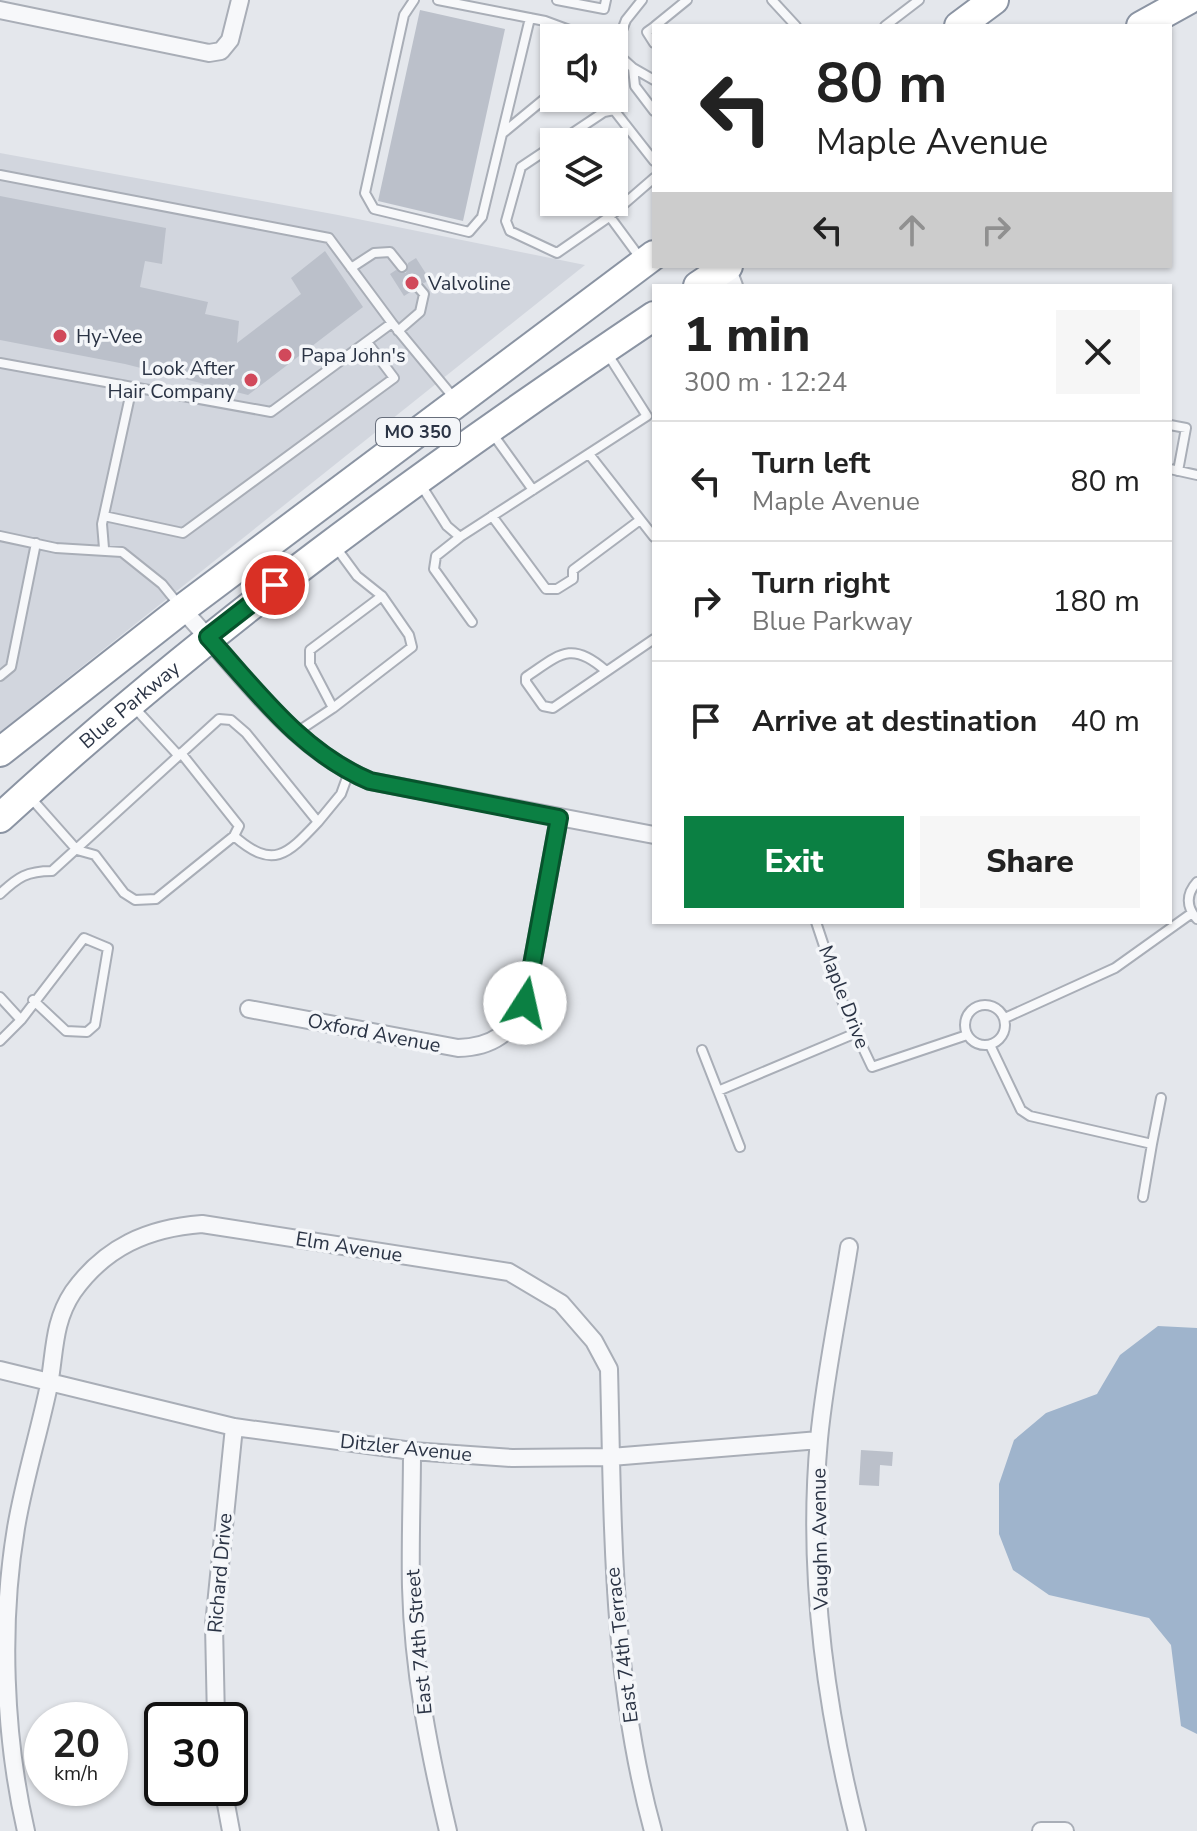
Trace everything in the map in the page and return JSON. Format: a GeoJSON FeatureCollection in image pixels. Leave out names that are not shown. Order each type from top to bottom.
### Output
{"type":"FeatureCollection","features":[{"type":"Feature","properties":{"kind":"highway"},"geometry":{"type":"LineString","coordinates":[[1145,24],[1188,0]]}},
{"type":"Feature","properties":{"kind":"highway","name":"Blue Parkway"},"geometry":{"type":"LineString","coordinates":[[0,752],[182,609],[649,259]]}},
{"type":"Feature","properties":{"kind":"highway"},"geometry":{"type":"LineString","coordinates":[[701,284],[724,268]]}},
{"type":"Feature","properties":{"kind":"highway","name":"Blue Parkway"},"geometry":{"type":"LineString","coordinates":[[0,818],[208,637],[417,480],[652,317]]}},
{"type":"Feature","properties":{"kind":"street"},"geometry":{"type":"LineString","coordinates":[[0,10],[209,53],[221,51],[228,45],[240,0]]}},
{"type":"Feature","properties":{"kind":"street"},"geometry":{"type":"LineString","coordinates":[[182,609],[295,733],[349,772],[370,781],[652,835]]}},
{"type":"Feature","properties":{"kind":"street","name":"Oxford Avenue"},"geometry":{"type":"LineString","coordinates":[[249,1009],[458,1048],[477,1048],[498,1039],[515,1025],[525,1003],[559,818]]}},
{"type":"Feature","properties":{"kind":"street","name":"Elm Avenue"},"geometry":{"type":"LineString","coordinates":[[26,1831],[13,1748],[8,1653],[13,1558],[50,1381],[51,1353],[58,1323],[71,1295],[90,1270],[114,1250],[141,1235],[171,1226],[202,1224],[509,1272],[535,1284],[579,1321],[609,1369],[611,1457]]}},
{"type":"Feature","properties":{"kind":"street","name":"Vaughn Avenue"},"geometry":{"type":"LineString","coordinates":[[849,1247],[819,1440],[817,1550],[824,1660],[841,1770],[857,1831]]}},
{"type":"Feature","properties":{"kind":"street","name":"Ditzler Avenue"},"geometry":{"type":"LineString","coordinates":[[0,1370],[234,1427],[412,1451],[512,1458],[611,1457],[819,1440]]}},
{"type":"Feature","properties":{"kind":"street","name":"Richard Drive"},"geometry":{"type":"LineString","coordinates":[[216,1702],[214,1625],[234,1427]]}},
{"type":"Feature","properties":{"kind":"street","name":"East 74th Street"},"geometry":{"type":"LineString","coordinates":[[412,1451],[411,1589],[419,1681],[429,1749],[448,1831]]}},
{"type":"Feature","properties":{"kind":"street","name":"East 74th Terrace"},"geometry":{"type":"LineString","coordinates":[[611,1457],[612,1567],[625,1698],[653,1831]]}},
{"type":"Feature","properties":{"kind":"street"},"geometry":{"type":"LineString","coordinates":[[226,1806],[231,1831]]}},
{"type":"Feature","properties":{"kind":"street"},"geometry":{"type":"LineString","coordinates":[[1041,1831],[1065,1831]]}},
{"type":"Feature","properties":{"kind":"lane"},"geometry":{"type":"LineString","coordinates":[[414,0],[404,15],[365,193],[374,209],[469,232],[482,217],[530,18]]}},
{"type":"Feature","properties":{"kind":"lane"},"geometry":{"type":"LineString","coordinates":[[438,0],[548,24]]}},
{"type":"Feature","properties":{"kind":"lane"},"geometry":{"type":"LineString","coordinates":[[557,0],[604,9],[606,0]]}},
{"type":"Feature","properties":{"kind":"lane"},"geometry":{"type":"LineString","coordinates":[[624,24],[642,0]]}},
{"type":"Feature","properties":{"kind":"lane"},"geometry":{"type":"LineString","coordinates":[[657,24],[687,0]]}},
{"type":"Feature","properties":{"kind":"lane"},"geometry":{"type":"LineString","coordinates":[[772,0],[794,24]]}},
{"type":"Feature","properties":{"kind":"lane"},"geometry":{"type":"LineString","coordinates":[[887,24],[919,0]]}},
{"type":"Feature","properties":{"kind":"lane"},"geometry":{"type":"LineString","coordinates":[[896,17],[901,24]]}},
{"type":"Feature","properties":{"kind":"lane"},"geometry":{"type":"LineString","coordinates":[[628,64],[652,79]]}},
{"type":"Feature","properties":{"kind":"lane"},"geometry":{"type":"LineString","coordinates":[[633,68],[635,86],[652,108]]}},
{"type":"Feature","properties":{"kind":"lane"},"geometry":{"type":"LineString","coordinates":[[502,134],[540,103]]}},
{"type":"Feature","properties":{"kind":"lane"},"geometry":{"type":"LineString","coordinates":[[580,128],[604,112],[614,110],[652,158]]}},
{"type":"Feature","properties":{"kind":"lane"},"geometry":{"type":"LineString","coordinates":[[540,155],[521,167],[506,221],[510,231],[557,253],[609,217],[652,180]]}},
{"type":"Feature","properties":{"kind":"lane"},"geometry":{"type":"LineString","coordinates":[[0,175],[329,238],[395,327],[457,403]]}},
{"type":"Feature","properties":{"kind":"lane"},"geometry":{"type":"LineString","coordinates":[[609,217],[649,259]]}},
{"type":"Feature","properties":{"kind":"lane"},"geometry":{"type":"LineString","coordinates":[[351,268],[374,253],[390,252],[402,267]]}},
{"type":"Feature","properties":{"kind":"lane"},"geometry":{"type":"LineString","coordinates":[[0,363],[271,412],[367,342],[420,312],[424,294],[418,287]]}},
{"type":"Feature","properties":{"kind":"lane"},"geometry":{"type":"LineString","coordinates":[[104,516],[183,533],[394,378],[367,342]]}},
{"type":"Feature","properties":{"kind":"lane"},"geometry":{"type":"LineString","coordinates":[[472,622],[434,569],[436,556],[460,537],[650,414],[604,349]]}},
{"type":"Feature","properties":{"kind":"lane"},"geometry":{"type":"LineString","coordinates":[[104,548],[104,516],[132,387]]}},
{"type":"Feature","properties":{"kind":"lane"},"geometry":{"type":"LineString","coordinates":[[1172,425],[1186,428],[1174,470],[1197,475]]}},
{"type":"Feature","properties":{"kind":"lane"},"geometry":{"type":"LineString","coordinates":[[489,429],[533,490]]}},
{"type":"Feature","properties":{"kind":"lane"},"geometry":{"type":"LineString","coordinates":[[589,454],[652,535]]}},
{"type":"Feature","properties":{"kind":"lane"},"geometry":{"type":"LineString","coordinates":[[417,480],[447,526],[460,537]]}},
{"type":"Feature","properties":{"kind":"lane"},"geometry":{"type":"LineString","coordinates":[[492,516],[546,589],[557,589],[573,579],[573,570],[640,520]]}},
{"type":"Feature","properties":{"kind":"lane"},"geometry":{"type":"LineString","coordinates":[[0,536],[56,548],[104,548],[122,552],[162,584],[182,609]]}},
{"type":"Feature","properties":{"kind":"lane"},"geometry":{"type":"LineString","coordinates":[[295,733],[412,647],[409,635],[382,596],[357,576],[332,542]]}},
{"type":"Feature","properties":{"kind":"lane"},"geometry":{"type":"LineString","coordinates":[[0,676],[11,667],[36,543]]}},
{"type":"Feature","properties":{"kind":"lane"},"geometry":{"type":"LineString","coordinates":[[333,708],[310,664],[310,650],[382,596]]}},
{"type":"Feature","properties":{"kind":"lane"},"geometry":{"type":"LineString","coordinates":[[605,670],[587,654],[563,652],[526,677],[526,682],[543,706],[553,708],[652,640]]}},
{"type":"Feature","properties":{"kind":"lane"},"geometry":{"type":"LineString","coordinates":[[27,793],[77,850],[95,855],[124,893],[145,902],[156,899],[234,836],[239,826],[180,754],[130,703]]}},
{"type":"Feature","properties":{"kind":"lane"},"geometry":{"type":"LineString","coordinates":[[0,894],[19,876],[31,871],[52,871],[219,719],[231,720],[246,733],[318,822]]}},
{"type":"Feature","properties":{"kind":"lane"},"geometry":{"type":"LineString","coordinates":[[234,836],[257,854],[278,856],[292,850],[341,794],[349,772]]}},
{"type":"Feature","properties":{"kind":"lane"},"geometry":{"type":"LineString","coordinates":[[1005,1018],[1115,968],[1194,916],[1188,897],[1197,882]]}},
{"type":"Feature","properties":{"kind":"lane","name":"Maple Drive"},"geometry":{"type":"LineString","coordinates":[[817,924],[856,1033],[872,1067],[967,1035]]}},
{"type":"Feature","properties":{"kind":"lane"},"geometry":{"type":"LineString","coordinates":[[0,1041],[21,1020],[33,1000],[84,938],[108,948],[95,1025],[87,1032],[66,1031],[33,1000]]}},
{"type":"Feature","properties":{"kind":"lane"},"geometry":{"type":"LineString","coordinates":[[0,997],[21,1020]]}},
{"type":"Feature","properties":{"kind":"lane"},"geometry":{"type":"LineString","coordinates":[[990,1005],[1005,1018],[1004,1032],[990,1045],[977,1044],[967,1035],[965,1022],[977,1006],[990,1005]]}},
{"type":"Feature","properties":{"kind":"lane"},"geometry":{"type":"LineString","coordinates":[[718,1091],[856,1033]]}},
{"type":"Feature","properties":{"kind":"lane"},"geometry":{"type":"LineString","coordinates":[[990,1045],[1021,1110],[1030,1116],[1152,1144]]}},
{"type":"Feature","properties":{"kind":"lane"},"geometry":{"type":"LineString","coordinates":[[702,1050],[740,1147]]}},
{"type":"Feature","properties":{"kind":"lane"},"geometry":{"type":"LineString","coordinates":[[1143,1197],[1161,1098]]}},
{"type":"Feature","properties":{"kind":"shaded area"},"geometry":{"type":"Polygon","coordinates":[[[0,153],[338,215],[585,265],[0,732],[0,153]]]}},
{"type":"Feature","properties":{"kind":"water"},"geometry":{"type":"Polygon","coordinates":[[[1158,1326],[1197,1328],[1197,1734],[1181,1726],[1171,1645],[1149,1618],[1049,1595],[1013,1570],[999,1534],[999,1484],[1014,1440],[1046,1413],[1097,1394],[1120,1355],[1158,1326]]]}},
{"type":"Feature","properties":{"kind":"building"},"geometry":{"type":"Polygon","coordinates":[[[420,10],[505,29],[463,221],[378,201],[420,10]]]}},
{"type":"Feature","properties":{"kind":"building"},"geometry":{"type":"Polygon","coordinates":[[[0,196],[166,228],[162,264],[145,261],[140,287],[208,302],[205,314],[239,321],[237,343],[301,294],[291,278],[325,251],[363,307],[248,395],[125,364],[0,340],[0,196]]]}},
{"type":"Feature","properties":{"kind":"building"},"geometry":{"type":"Polygon","coordinates":[[[416,258],[430,280],[424,283],[414,281],[412,291],[404,296],[390,274],[396,270],[406,273],[408,263],[416,258]]]}},
{"type":"Feature","properties":{"kind":"building"},"geometry":{"type":"Polygon","coordinates":[[[861,1450],[893,1452],[892,1466],[880,1465],[879,1486],[859,1485],[861,1450]]]}},
{"type":"Feature","properties":{"kind":"place","name":"Valvoline"},"geometry":{"type":"Point","coordinates":[412,283]}},
{"type":"Feature","properties":{"kind":"place","name":"Hy-Vee"},"geometry":{"type":"Point","coordinates":[60,336]}},
{"type":"Feature","properties":{"kind":"place","name":"Papa John's"},"geometry":{"type":"Point","coordinates":[285,355]}},
{"type":"Feature","properties":{"kind":"place","name":"Look After Hair Company"},"geometry":{"type":"Point","coordinates":[251,380]}},
{"type":"Feature","properties":{"kind":"route"},"geometry":{"type":"LineString","coordinates":[[275,585],[208,637],[305,743],[349,772],[370,781],[559,818],[525,1003]]}}]}
